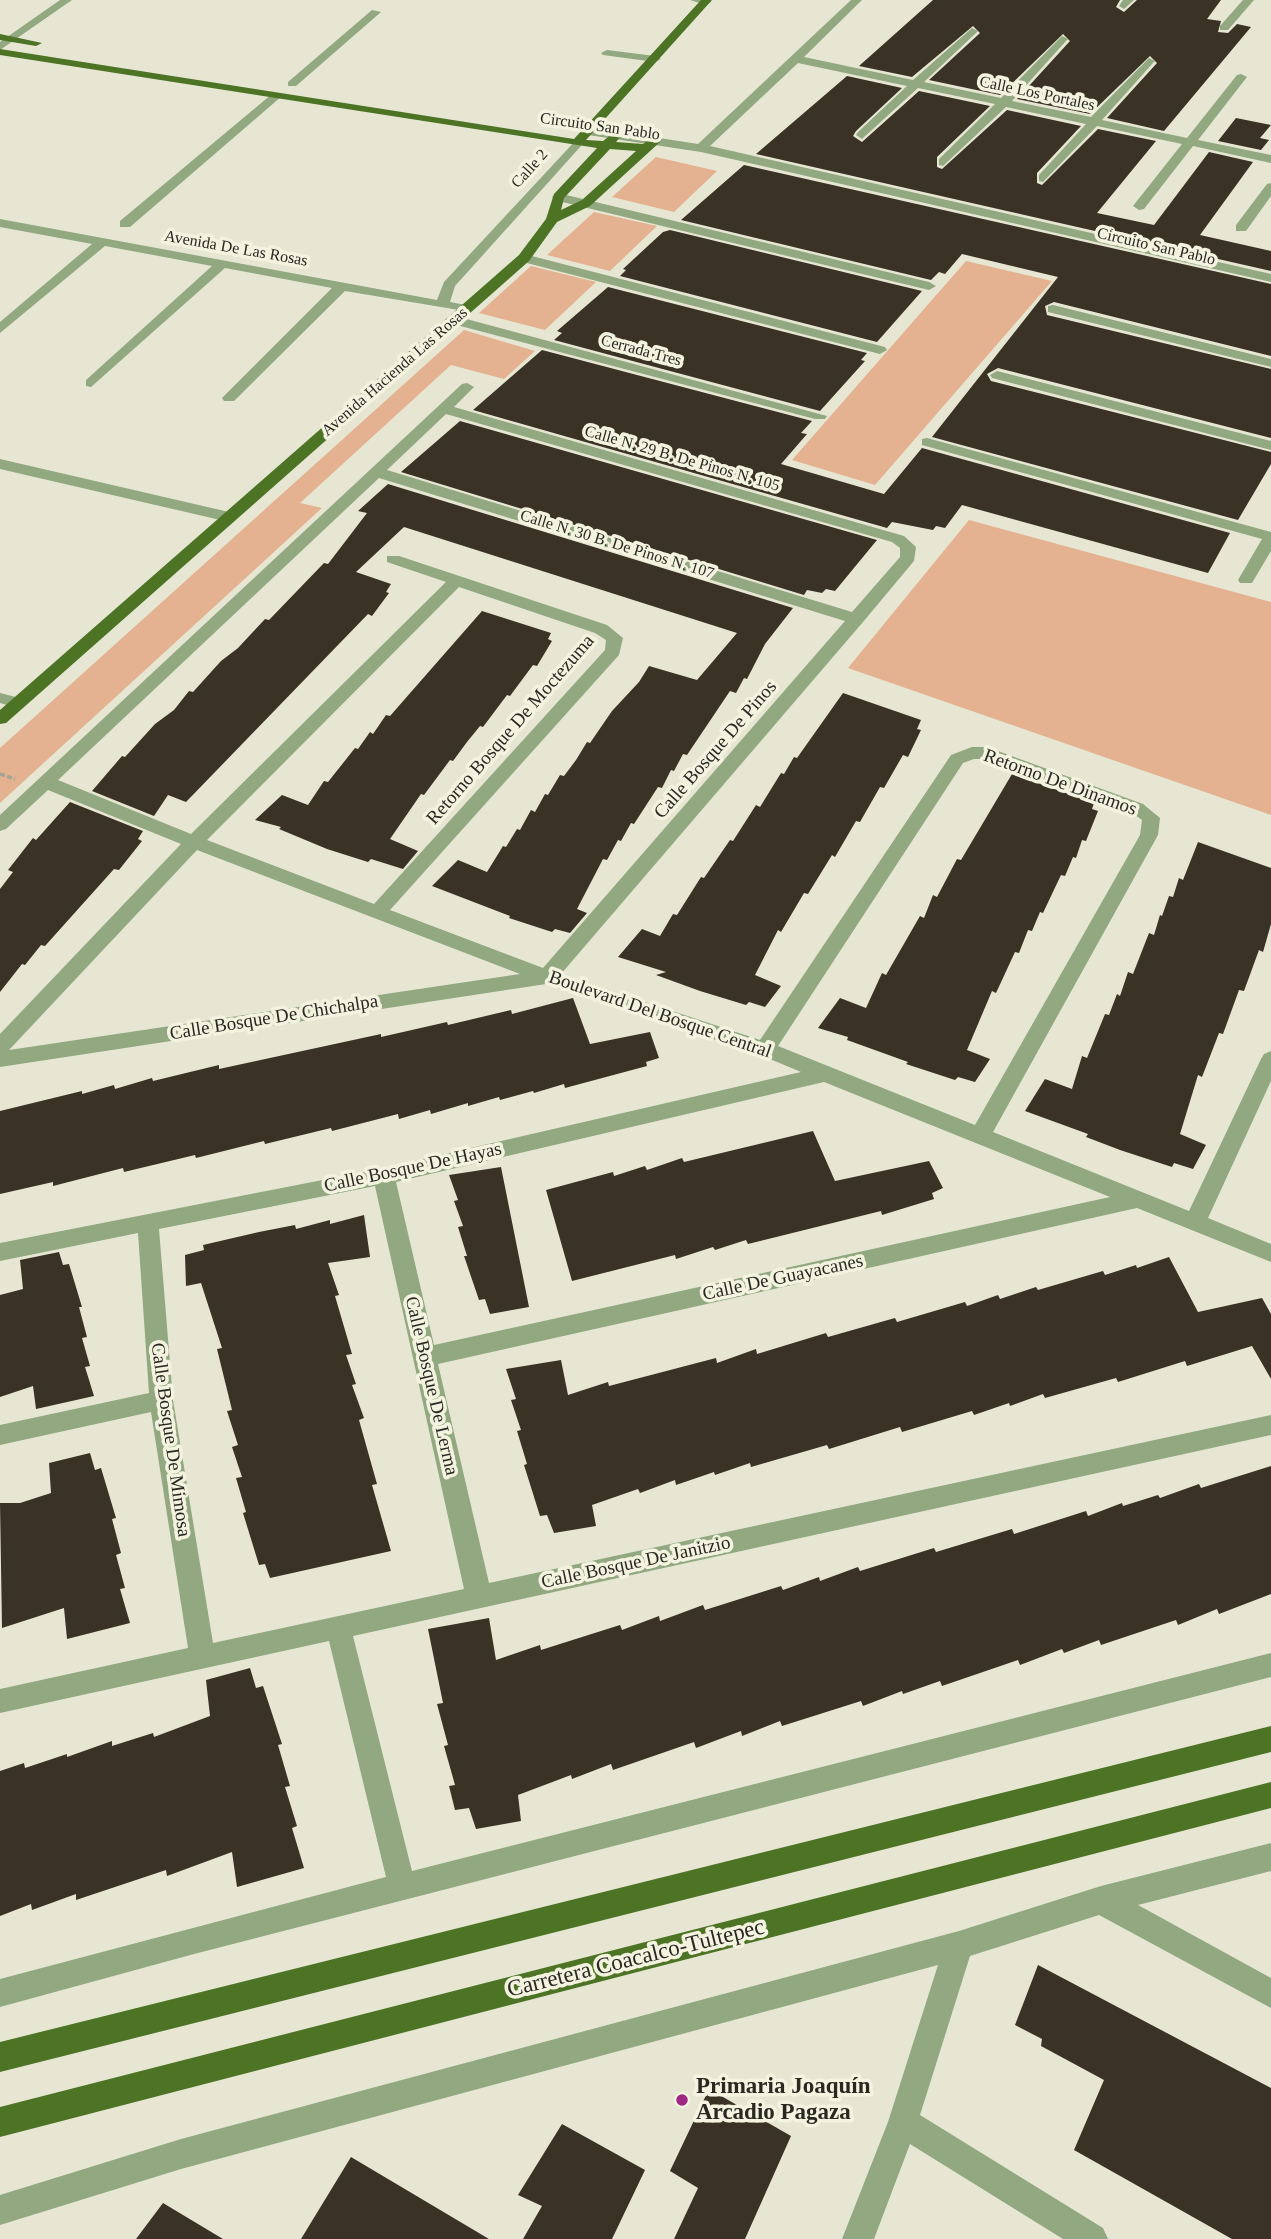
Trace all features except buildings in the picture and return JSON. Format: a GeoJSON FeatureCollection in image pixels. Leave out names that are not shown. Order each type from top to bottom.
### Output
{"type":"FeatureCollection","features":[{"type":"Feature","properties":{"kind":"main road","name":"Calle 2"},"geometry":{"type":"LineString","coordinates":[[577,143],[703,1]]}},
{"type":"Feature","properties":{"kind":"main road"},"geometry":{"type":"LineString","coordinates":[[6,38],[52,45]]}},
{"type":"Feature","properties":{"kind":"main road","name":"Circuito San Pablo"},"geometry":{"type":"LineString","coordinates":[[0,49],[577,143],[644,148]]}},
{"type":"Feature","properties":{"kind":"main road"},"geometry":{"type":"LineString","coordinates":[[278,81],[305,86]]}},
{"type":"Feature","properties":{"kind":"main road"},"geometry":{"type":"LineString","coordinates":[[494,116],[507,118]]}},
{"type":"Feature","properties":{"kind":"main road","name":"Circuito San Pablo"},"geometry":{"type":"LineString","coordinates":[[520,120],[588,131]]}},
{"type":"Feature","properties":{"kind":"main road","name":"Avenida Hacienda Las Rosas"},"geometry":{"type":"LineString","coordinates":[[0,719],[524,258],[552,219],[558,197],[616,135]]}},
{"type":"Feature","properties":{"kind":"main road"},"geometry":{"type":"LineString","coordinates":[[552,219],[586,204],[656,139]]}},
{"type":"Feature","properties":{"kind":"main road"},"geometry":{"type":"LineString","coordinates":[[0,2057],[1271,1739]]}},
{"type":"Feature","properties":{"kind":"main road","name":"Carretera Coacalco-Tultepec"},"geometry":{"type":"LineString","coordinates":[[0,2122],[1271,1795]]}},
{"type":"Feature","properties":{"kind":"street"},"geometry":{"type":"LineString","coordinates":[[0,49],[6,38],[67,0]]}},
{"type":"Feature","properties":{"kind":"street"},"geometry":{"type":"LineString","coordinates":[[701,148],[858,0]]}},
{"type":"Feature","properties":{"kind":"street"},"geometry":{"type":"LineString","coordinates":[[1224,28],[1249,0]]}},
{"type":"Feature","properties":{"kind":"street"},"geometry":{"type":"LineString","coordinates":[[292,84],[376,12]]}},
{"type":"Feature","properties":{"kind":"street"},"geometry":{"type":"LineString","coordinates":[[862,135],[972,31]]}},
{"type":"Feature","properties":{"kind":"street"},"geometry":{"type":"LineString","coordinates":[[943,162],[1062,39]]}},
{"type":"Feature","properties":{"kind":"street"},"geometry":{"type":"LineString","coordinates":[[607,53],[654,59]]}},
{"type":"Feature","properties":{"kind":"street","name":"Calle Los Portales"},"geometry":{"type":"LineString","coordinates":[[797,60],[1271,159]]}},
{"type":"Feature","properties":{"kind":"street"},"geometry":{"type":"LineString","coordinates":[[1043,178],[1096,123],[1149,61]]}},
{"type":"Feature","properties":{"kind":"street"},"geometry":{"type":"LineString","coordinates":[[1139,206],[1241,77]]}},
{"type":"Feature","properties":{"kind":"street"},"geometry":{"type":"LineString","coordinates":[[125,224],[276,96]]}},
{"type":"Feature","properties":{"kind":"street","name":"Circuito San Pablo"},"geometry":{"type":"LineString","coordinates":[[588,131],[656,139],[701,148],[1271,278]]}},
{"type":"Feature","properties":{"kind":"street","name":"Calle 2"},"geometry":{"type":"LineString","coordinates":[[442,304],[449,285],[577,143]]}},
{"type":"Feature","properties":{"kind":"street","name":"Circuito San Pablo"},"geometry":{"type":"LineString","coordinates":[[644,148],[1271,292]]}},
{"type":"Feature","properties":{"kind":"street"},"geometry":{"type":"LineString","coordinates":[[1241,228],[1271,187]]}},
{"type":"Feature","properties":{"kind":"street"},"geometry":{"type":"LineString","coordinates":[[558,197],[929,286]]}},
{"type":"Feature","properties":{"kind":"street","name":"Avenida De Las Rosas"},"geometry":{"type":"LineString","coordinates":[[0,223],[442,304],[460,314]]}},
{"type":"Feature","properties":{"kind":"street"},"geometry":{"type":"LineString","coordinates":[[0,329],[102,242]]}},
{"type":"Feature","properties":{"kind":"street"},"geometry":{"type":"LineString","coordinates":[[524,258],[880,350]]}},
{"type":"Feature","properties":{"kind":"street"},"geometry":{"type":"LineString","coordinates":[[91,383],[222,264]]}},
{"type":"Feature","properties":{"kind":"street"},"geometry":{"type":"LineString","coordinates":[[229,398],[342,286]]}},
{"type":"Feature","properties":{"kind":"street"},"geometry":{"type":"LineString","coordinates":[[1053,309],[1271,363]]}},
{"type":"Feature","properties":{"kind":"street","name":"Cerrada Tres"},"geometry":{"type":"LineString","coordinates":[[460,314],[820,416]]}},
{"type":"Feature","properties":{"kind":"street"},"geometry":{"type":"LineString","coordinates":[[996,375],[1271,446]]}},
{"type":"Feature","properties":{"kind":"street"},"geometry":{"type":"LineString","coordinates":[[0,825],[467,387]]}},
{"type":"Feature","properties":{"kind":"street","name":"Calle N. 29 B. De Pinos N. 105"},"geometry":{"type":"LineString","coordinates":[[443,409],[898,539],[908,547]]}},
{"type":"Feature","properties":{"kind":"street"},"geometry":{"type":"LineString","coordinates":[[927,442],[1271,537],[1246,580]]}},
{"type":"Feature","properties":{"kind":"street"},"geometry":{"type":"LineString","coordinates":[[0,464],[229,517]]}},
{"type":"Feature","properties":{"kind":"street","name":"Calle N. 30 B. De Pinos N. 107"},"geometry":{"type":"LineString","coordinates":[[377,471],[857,619]]}},
{"type":"Feature","properties":{"kind":"street","name":"Calle Bosque De Pinos"},"geometry":{"type":"LineString","coordinates":[[547,977],[857,619],[908,558],[908,547]]}},
{"type":"Feature","properties":{"kind":"street","name":"Retorno Bosque De Moctezuma"},"geometry":{"type":"LineString","coordinates":[[377,912],[613,651],[615,638],[601,629],[393,559]]}},
{"type":"Feature","properties":{"kind":"street"},"geometry":{"type":"LineString","coordinates":[[0,1047],[194,842],[455,582]]}},
{"type":"Feature","properties":{"kind":"street"},"geometry":{"type":"LineString","coordinates":[[0,698],[18,703]]}},
{"type":"Feature","properties":{"kind":"street","name":"Retorno De Dinamos"},"geometry":{"type":"LineString","coordinates":[[765,1049],[957,759],[972,753],[988,753],[1137,808],[1151,818],[1149,835],[981,1134]]}},
{"type":"Feature","properties":{"kind":"street","name":"Boulevard Del Bosque Central"},"geometry":{"type":"LineString","coordinates":[[46,782],[194,842],[547,977],[765,1049],[1271,1253]]}},
{"type":"Feature","properties":{"kind":"street","name":"Calle Bosque De Chichalpa"},"geometry":{"type":"LineString","coordinates":[[0,1059],[547,977]]}},
{"type":"Feature","properties":{"kind":"street"},"geometry":{"type":"LineString","coordinates":[[1194,1224],[1271,1059]]}},
{"type":"Feature","properties":{"kind":"street","name":"Calle Bosque De Hayas"},"geometry":{"type":"LineString","coordinates":[[0,1252],[384,1176],[824,1074]]}},
{"type":"Feature","properties":{"kind":"street","name":"Calle Bosque De Lerma"},"geometry":{"type":"LineString","coordinates":[[384,1176],[479,1597]]}},
{"type":"Feature","properties":{"kind":"street","name":"Calle De Guayacanes"},"geometry":{"type":"LineString","coordinates":[[425,1357],[1140,1199]]}},
{"type":"Feature","properties":{"kind":"street","name":"Calle Bosque De Mimosa"},"geometry":{"type":"LineString","coordinates":[[148,1223],[161,1400],[202,1657]]}},
{"type":"Feature","properties":{"kind":"street"},"geometry":{"type":"LineString","coordinates":[[0,1435],[161,1400]]}},
{"type":"Feature","properties":{"kind":"street","name":"Calle Bosque De Janitzio"},"geometry":{"type":"LineString","coordinates":[[0,1701],[1271,1425]]}},
{"type":"Feature","properties":{"kind":"street"},"geometry":{"type":"LineString","coordinates":[[338,1627],[402,1887]]}},
{"type":"Feature","properties":{"kind":"street"},"geometry":{"type":"LineString","coordinates":[[0,1993],[402,1887],[1271,1665]]}},
{"type":"Feature","properties":{"kind":"street"},"geometry":{"type":"LineString","coordinates":[[0,2210],[181,2154],[959,1945],[1101,1900],[1271,1857]]}},
{"type":"Feature","properties":{"kind":"street"},"geometry":{"type":"LineString","coordinates":[[1101,1900],[1271,1994]]}},
{"type":"Feature","properties":{"kind":"street"},"geometry":{"type":"LineString","coordinates":[[858,2239],[903,2122],[959,1945]]}},
{"type":"Feature","properties":{"kind":"street"},"geometry":{"type":"LineString","coordinates":[[903,2122],[1092,2239]]}},
{"type":"Feature","properties":{"kind":"shaded area"},"geometry":{"type":"Polygon","coordinates":[[[656,157],[717,171],[674,212],[612,197],[656,157]]]}},
{"type":"Feature","properties":{"kind":"shaded area"},"geometry":{"type":"Polygon","coordinates":[[[594,212],[657,226],[610,271],[547,255],[594,212]]]}},
{"type":"Feature","properties":{"kind":"shaded area"},"geometry":{"type":"Polygon","coordinates":[[[966,261],[1052,281],[875,485],[792,460],[966,261]]]}},
{"type":"Feature","properties":{"kind":"shaded area"},"geometry":{"type":"Polygon","coordinates":[[[531,266],[596,282],[545,330],[479,313],[531,266]]]}},
{"type":"Feature","properties":{"kind":"shaded area"},"geometry":{"type":"Polygon","coordinates":[[[464,330],[535,351],[504,379],[451,365],[300,503],[322,508],[0,803],[0,748],[464,330]]]}},
{"type":"Feature","properties":{"kind":"shaded area"},"geometry":{"type":"Polygon","coordinates":[[[969,520],[1271,602],[1271,815],[848,668],[969,520]]]}},
{"type":"Feature","properties":{"kind":"place","name":"Primaria Joaquín Arcadio Pagaza"},"geometry":{"type":"Point","coordinates":[682,2100]}}]}
